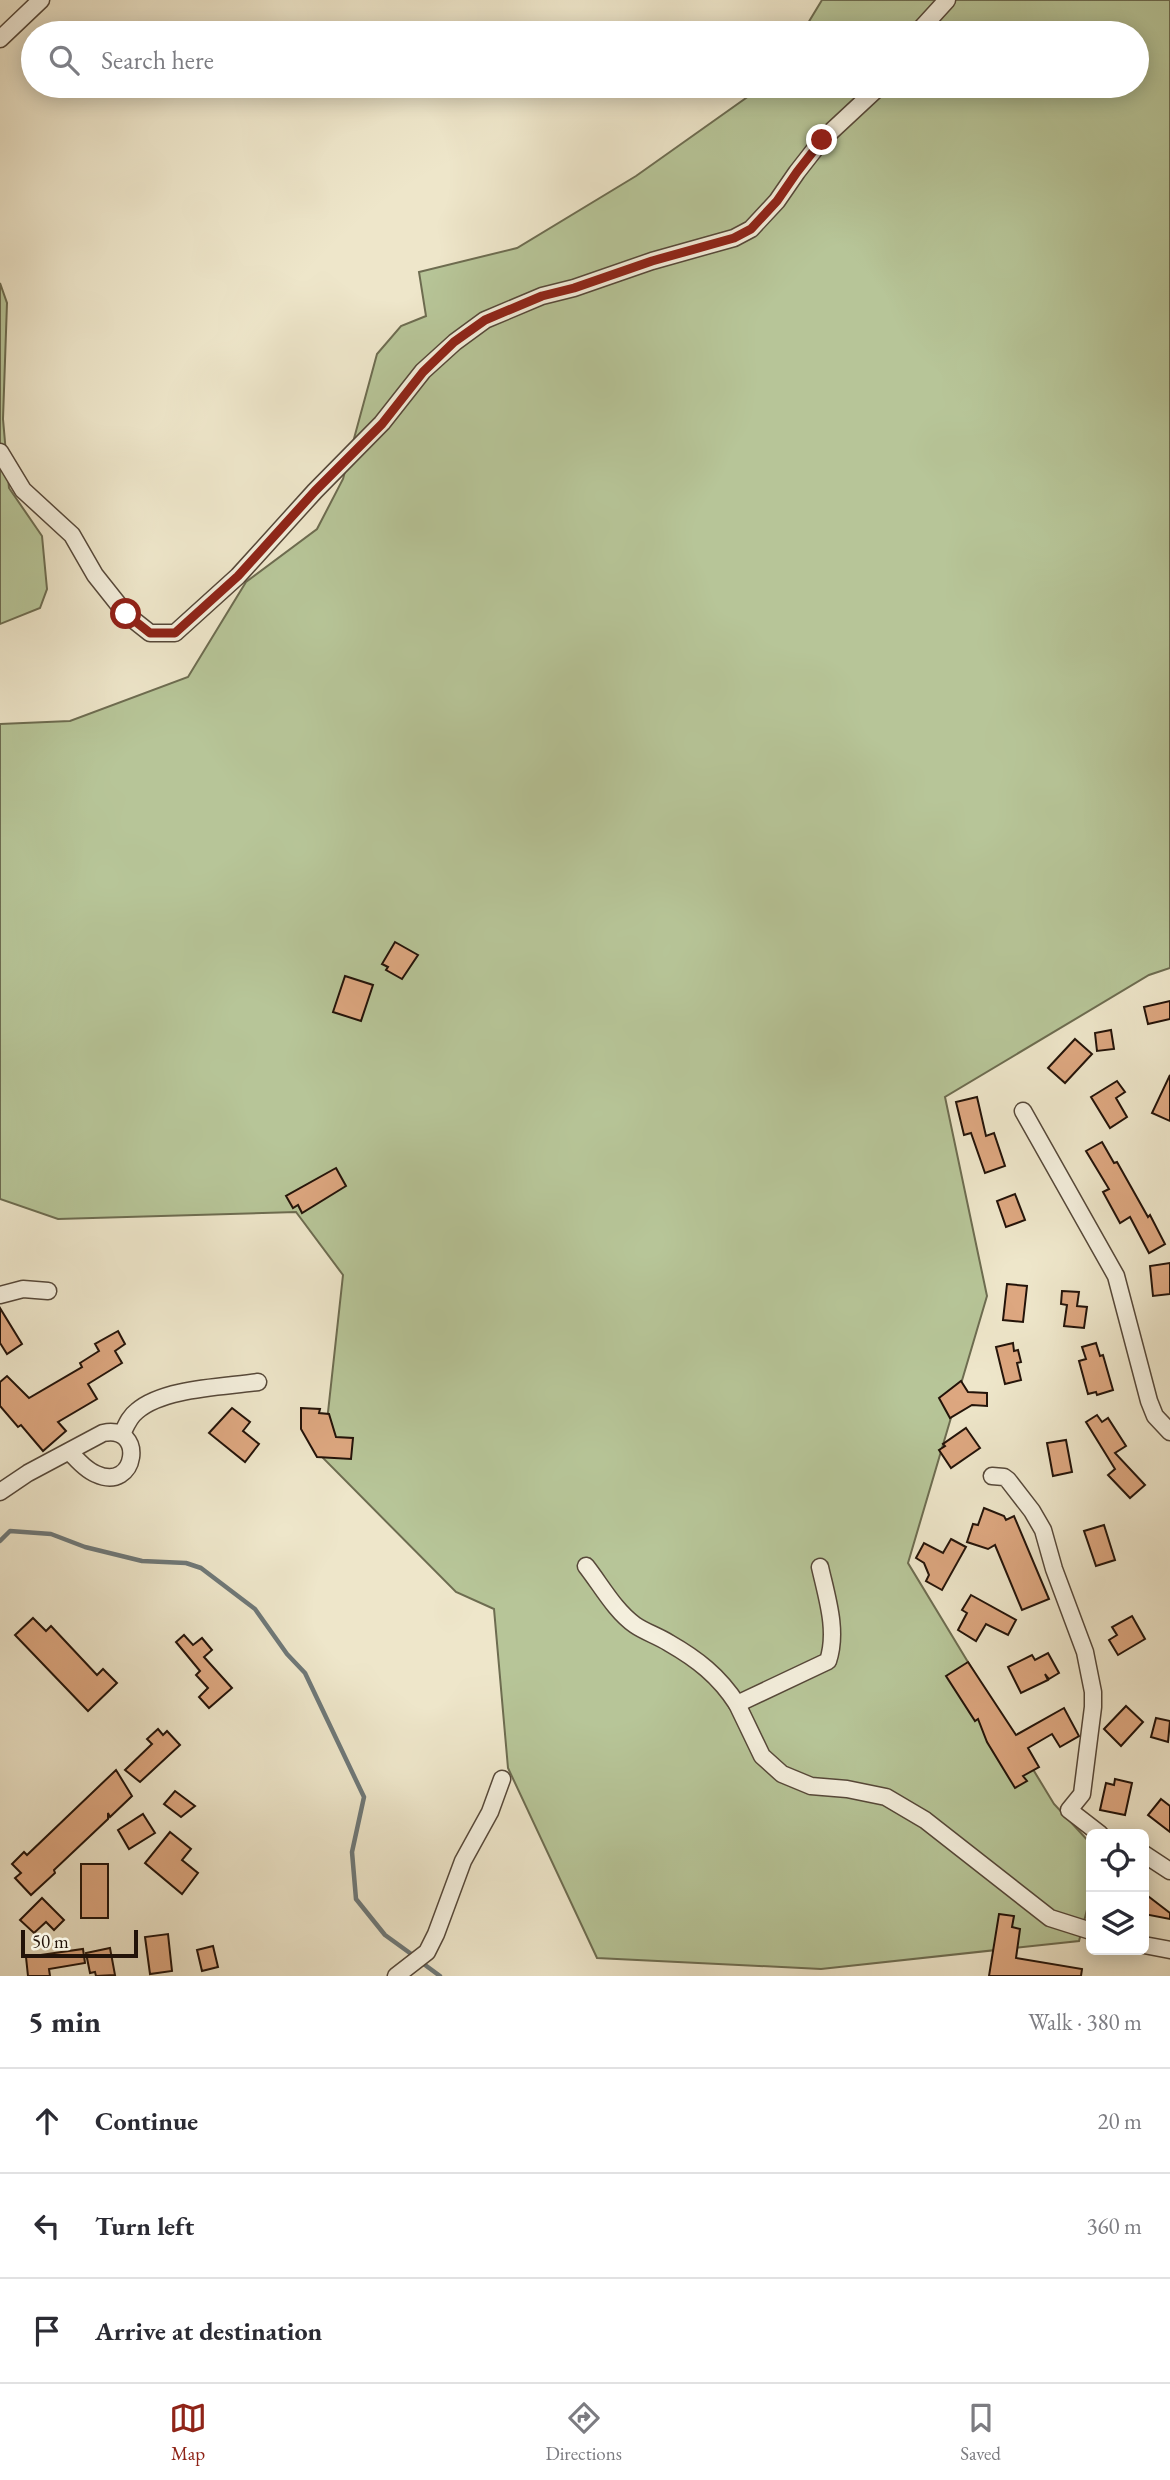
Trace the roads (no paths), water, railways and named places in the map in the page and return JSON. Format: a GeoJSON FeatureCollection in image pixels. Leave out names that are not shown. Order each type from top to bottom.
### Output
{"type":"FeatureCollection","features":[{"type":"Feature","properties":{"kind":"street"},"geometry":{"type":"LineString","coordinates":[[0,39],[41,0]]}},
{"type":"Feature","properties":{"kind":"street"},"geometry":{"type":"LineString","coordinates":[[929,21],[947,0]]}},
{"type":"Feature","properties":{"kind":"street"},"geometry":{"type":"LineString","coordinates":[[0,452],[23,490],[72,535],[95,575],[126,614],[150,633],[175,633],[238,576],[315,491],[382,424],[423,372],[454,342],[485,320],[542,296],[734,238],[751,229],[777,201],[822,140],[867,98]]}},
{"type":"Feature","properties":{"kind":"street"},"geometry":{"type":"LineString","coordinates":[[1023,1111],[1116,1276],[1149,1401],[1155,1416],[1170,1432]]}},
{"type":"Feature","properties":{"kind":"street"},"geometry":{"type":"LineString","coordinates":[[0,1295],[23,1289],[48,1291]]}},
{"type":"Feature","properties":{"kind":"street"},"geometry":{"type":"LineString","coordinates":[[122,1434],[131,1417],[146,1405],[184,1393],[258,1382]]}},
{"type":"Feature","properties":{"kind":"street"},"geometry":{"type":"LineString","coordinates":[[0,1492],[28,1473],[103,1433],[113,1431],[122,1434],[130,1446],[132,1458],[128,1468],[116,1476],[105,1477],[95,1474],[70,1452]]}},
{"type":"Feature","properties":{"kind":"street"},"geometry":{"type":"LineString","coordinates":[[992,1476],[1008,1480],[1039,1521],[1089,1665],[1093,1707],[1085,1781],[1082,1794],[1069,1810],[1094,1829]]}},
{"type":"Feature","properties":{"kind":"street"},"geometry":{"type":"LineString","coordinates":[[586,1566],[612,1601],[634,1624],[706,1666],[724,1684],[737,1704],[762,1756],[782,1774],[811,1786],[847,1789],[886,1797],[925,1820],[1050,1918],[1086,1929]]}},
{"type":"Feature","properties":{"kind":"street"},"geometry":{"type":"LineString","coordinates":[[737,1704],[828,1661],[832,1648],[831,1621],[820,1567]]}},
{"type":"Feature","properties":{"kind":"street"},"geometry":{"type":"LineString","coordinates":[[397,1975],[427,1952],[463,1861],[490,1812],[502,1779]]}},
{"type":"Feature","properties":{"kind":"street"},"geometry":{"type":"LineString","coordinates":[[1149,1857],[1170,1871]]}},
{"type":"Feature","properties":{"kind":"street"},"geometry":{"type":"LineString","coordinates":[[1149,1946],[1170,1950]]}},
{"type":"Feature","properties":{"kind":"waterway"},"geometry":{"type":"LineString","coordinates":[[0,1541],[10,1531],[51,1534],[85,1547],[142,1561],[186,1563],[201,1568],[255,1609],[287,1654],[305,1673],[364,1797],[352,1852],[356,1899],[385,1935],[414,1956]]}},
{"type":"Feature","properties":{"kind":"waterway"},"geometry":{"type":"LineString","coordinates":[[421,1962],[440,1976]]}}]}
